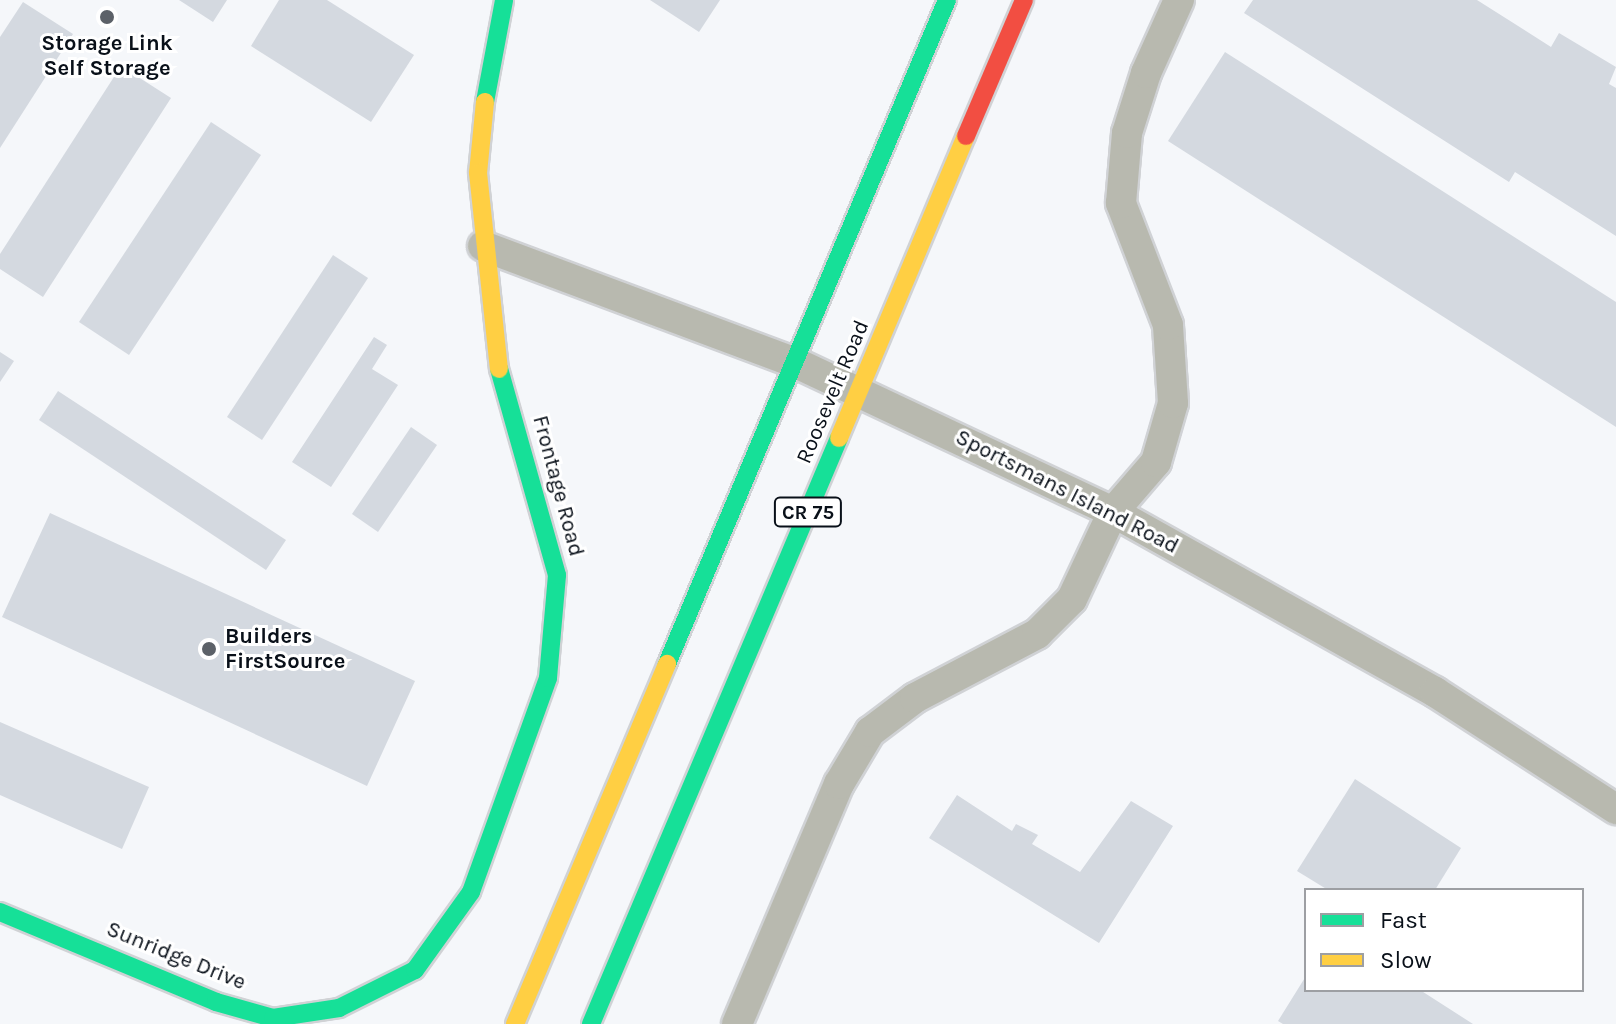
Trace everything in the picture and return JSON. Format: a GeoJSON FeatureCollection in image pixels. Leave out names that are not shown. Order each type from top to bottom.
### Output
{"type":"FeatureCollection","features":[{"type":"Feature","properties":{"kind":"main road","name":"Frontage Road"},"geometry":{"type":"LineString","coordinates":[[339,1008],[415,970],[471,892],[548,678],[557,575],[497,360],[483,246],[478,173],[491,50],[504,0]]}},
{"type":"Feature","properties":{"kind":"main road","name":"CR 75"},"geometry":{"type":"LineString","coordinates":[[515,1024],[947,0]]}},
{"type":"Feature","properties":{"kind":"main road","name":"Roosevelt Road"},"geometry":{"type":"LineString","coordinates":[[591,1024],[1024,0]]}},
{"type":"Feature","properties":{"kind":"main road","name":"Sunridge Drive"},"geometry":{"type":"LineString","coordinates":[[0,912],[216,1002],[273,1018],[339,1008]]}},
{"type":"Feature","properties":{"kind":"street"},"geometry":{"type":"LineString","coordinates":[[737,1024],[839,784],[870,732],[915,698],[1037,634],[1072,599],[1113,512],[1156,462],[1173,403],[1168,325],[1121,203],[1127,133],[1146,73],[1179,0]]}},
{"type":"Feature","properties":{"kind":"street","name":"Sportsmans Island Road"},"geometry":{"type":"LineString","coordinates":[[483,246],[794,362],[860,390],[1113,512],[1435,692],[1616,809]]}},
{"type":"Feature","properties":{"kind":"building"},"geometry":{"type":"Polygon","coordinates":[[[179,0],[227,0],[213,22],[179,0]]]}},
{"type":"Feature","properties":{"kind":"building"},"geometry":{"type":"Polygon","coordinates":[[[279,0],[327,0],[414,55],[371,122],[251,46],[279,0]]]}},
{"type":"Feature","properties":{"kind":"building"},"geometry":{"type":"Polygon","coordinates":[[[650,0],[720,0],[699,32],[650,0]]]}},
{"type":"Feature","properties":{"kind":"building"},"geometry":{"type":"Polygon","coordinates":[[[1253,0],[1477,0],[1551,47],[1559,33],[1616,67],[1609,84],[1616,88],[1616,236],[1515,172],[1509,182],[1244,13],[1253,0]]]}},
{"type":"Feature","properties":{"kind":"building"},"geometry":{"type":"Polygon","coordinates":[[[23,2],[73,34],[0,148],[0,37],[23,2]]]}},
{"type":"Feature","properties":{"kind":"building"},"geometry":{"type":"Polygon","coordinates":[[[1225,52],[1616,302],[1616,427],[1168,141],[1225,52]]]}},
{"type":"Feature","properties":{"kind":"building"},"geometry":{"type":"Polygon","coordinates":[[[121,66],[171,98],[43,297],[0,269],[0,254],[121,66]]]}},
{"type":"Feature","properties":{"kind":"building"},"geometry":{"type":"Polygon","coordinates":[[[211,122],[261,155],[129,355],[79,322],[211,122]]]}},
{"type":"Feature","properties":{"kind":"building"},"geometry":{"type":"Polygon","coordinates":[[[333,255],[368,278],[262,440],[227,417],[333,255]]]}},
{"type":"Feature","properties":{"kind":"building"},"geometry":{"type":"Polygon","coordinates":[[[374,337],[387,345],[372,369],[398,385],[331,487],[292,462],[374,337]]]}},
{"type":"Feature","properties":{"kind":"building"},"geometry":{"type":"Polygon","coordinates":[[[0,352],[14,361],[0,382],[0,352]]]}},
{"type":"Feature","properties":{"kind":"building"},"geometry":{"type":"Polygon","coordinates":[[[58,391],[286,540],[266,570],[39,420],[58,391]]]}},
{"type":"Feature","properties":{"kind":"building"},"geometry":{"type":"Polygon","coordinates":[[[411,427],[437,445],[378,532],[352,514],[411,427]]]}},
{"type":"Feature","properties":{"kind":"building","name":"Builders FirstSource"},"geometry":{"type":"Polygon","coordinates":[[[50,513],[415,681],[367,786],[2,617],[50,513]]]}},
{"type":"Feature","properties":{"kind":"building"},"geometry":{"type":"Polygon","coordinates":[[[0,722],[149,787],[122,849],[0,795],[0,722]]]}},
{"type":"Feature","properties":{"kind":"building"},"geometry":{"type":"Polygon","coordinates":[[[1355,779],[1461,848],[1436,888],[1325,888],[1297,871],[1355,779]]]}},
{"type":"Feature","properties":{"kind":"building"},"geometry":{"type":"Polygon","coordinates":[[[957,795],[1012,831],[1016,824],[1038,835],[1032,844],[1080,872],[1131,801],[1173,826],[1099,943],[929,838],[957,795]]]}},
{"type":"Feature","properties":{"kind":"building"},"geometry":{"type":"Polygon","coordinates":[[[1304,979],[1304,992],[1423,992],[1473,1024],[1283,1024],[1278,1021],[1304,979]]]}},
{"type":"Feature","properties":{"kind":"traffic: fast"},"geometry":{"type":"LineString","coordinates":[[485,102],[504,0]]}},
{"type":"Feature","properties":{"kind":"traffic: fast"},"geometry":{"type":"LineString","coordinates":[[667,664],[947,0]]}},
{"type":"Feature","properties":{"kind":"traffic: fast"},"geometry":{"type":"LineString","coordinates":[[0,912],[216,1002],[273,1018],[339,1008],[415,970],[471,892],[548,678],[557,575],[499,369]]}},
{"type":"Feature","properties":{"kind":"traffic: fast"},"geometry":{"type":"LineString","coordinates":[[591,1024],[839,438]]}},
{"type":"Feature","properties":{"kind":"traffic: slow"},"geometry":{"type":"LineString","coordinates":[[485,102],[478,173],[499,369]]}},
{"type":"Feature","properties":{"kind":"traffic: slow"},"geometry":{"type":"LineString","coordinates":[[839,438],[966,136]]}},
{"type":"Feature","properties":{"kind":"traffic: slow"},"geometry":{"type":"LineString","coordinates":[[515,1024],[667,664]]}},
{"type":"Feature","properties":{"kind":"traffic: jam"},"geometry":{"type":"LineString","coordinates":[[966,136],[1024,0]]}},
{"type":"Feature","properties":{"kind":"place","name":"Storage Link Self Storage"},"geometry":{"type":"Point","coordinates":[107,17]}},
{"type":"Feature","properties":{"kind":"place","name":"Builders FirstSource"},"geometry":{"type":"Point","coordinates":[209,649]}}]}
